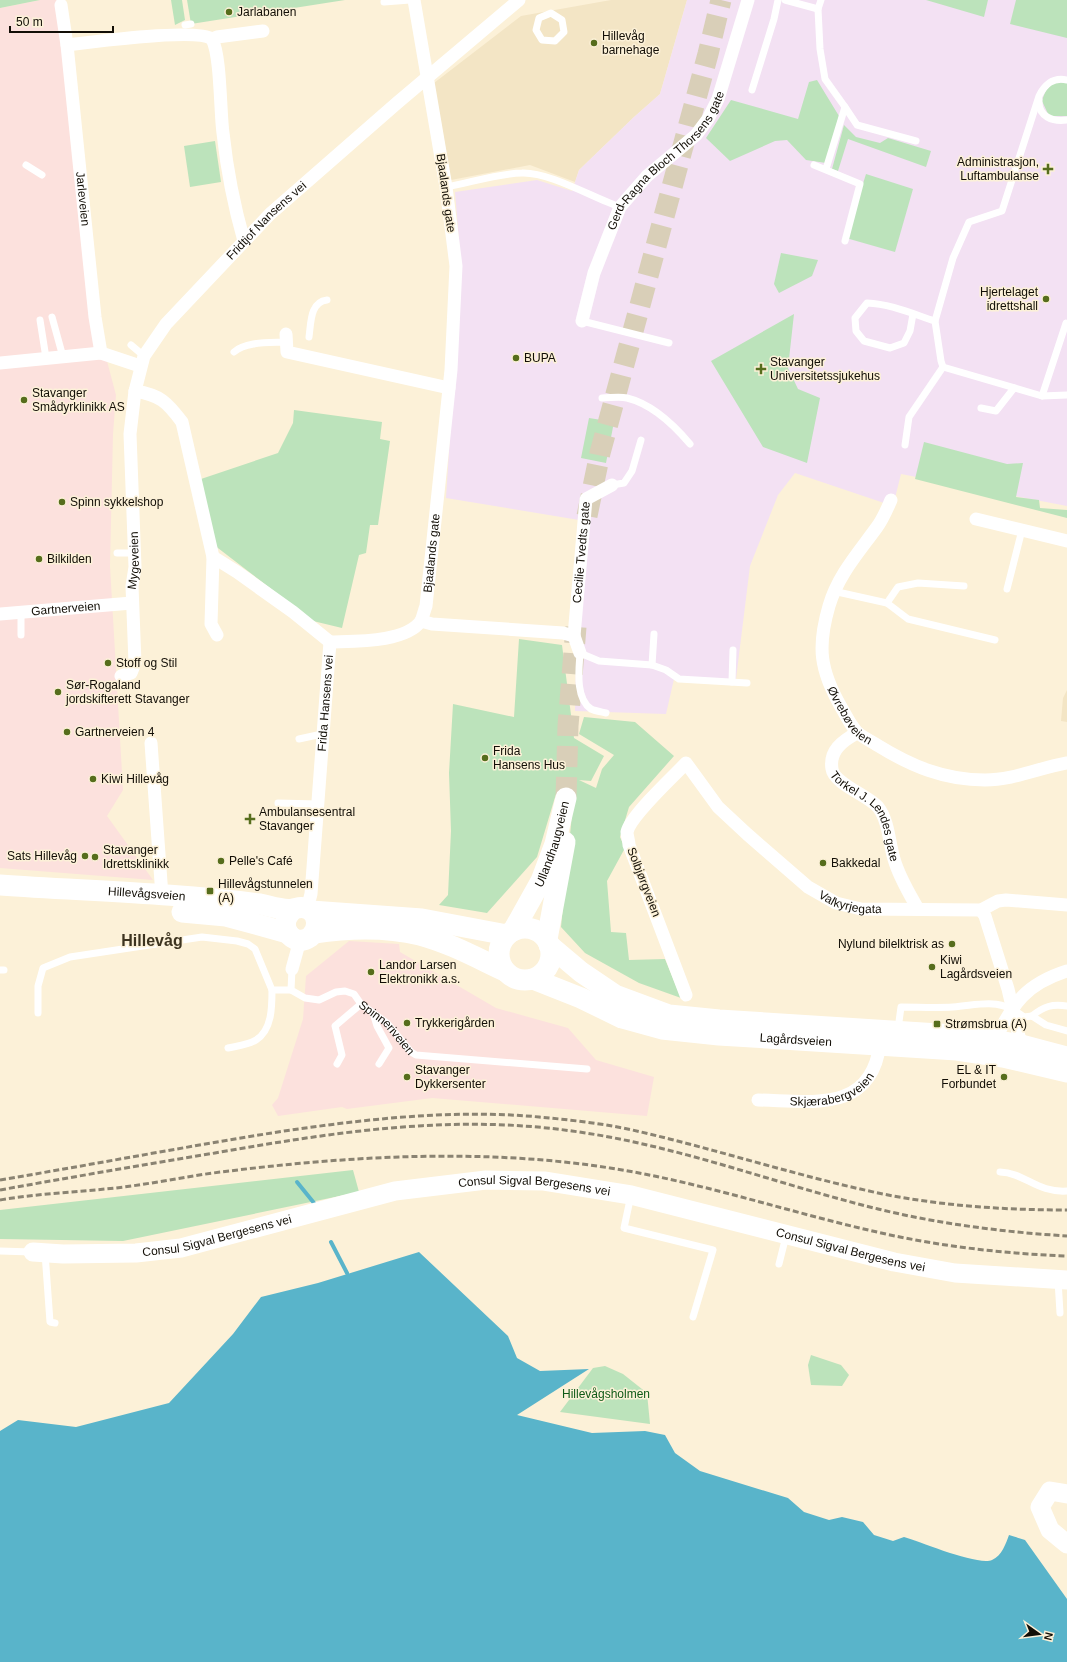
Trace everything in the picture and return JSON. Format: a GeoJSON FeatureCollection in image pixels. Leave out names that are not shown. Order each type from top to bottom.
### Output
{"type":"FeatureCollection","features":[{"type":"Feature","properties":{"kind":"main road","name":"Ullandhaugveien"},"geometry":{"type":"LineString","coordinates":[[510,933],[540,881],[555,844],[566,798],[565,843],[548,942]]}},
{"type":"Feature","properties":{"kind":"main road","name":"Hillevågsveien"},"geometry":{"type":"LineString","coordinates":[[0,885],[162,896],[239,902],[304,910],[399,916],[510,933]]}},
{"type":"Feature","properties":{"kind":"main road","name":"Hillevågsveien"},"geometry":{"type":"LineString","coordinates":[[0,900],[226,916],[300,935],[334,930],[366,929],[399,931],[420,935],[459,949],[505,971]]}},
{"type":"Feature","properties":{"kind":"main road"},"geometry":{"type":"LineString","coordinates":[[304,910],[316,920],[316,927],[300,935],[285,929],[286,918],[304,910]]}},
{"type":"Feature","properties":{"kind":"main road"},"geometry":{"type":"LineString","coordinates":[[522,928],[531,929],[539,932],[548,942],[551,957],[541,975],[533,979],[521,980],[511,976],[505,971],[500,963],[499,954],[501,944],[510,933],[522,928]]}},
{"type":"Feature","properties":{"kind":"main road","name":"Lagårdsveien"},"geometry":{"type":"LineString","coordinates":[[548,942],[580,972],[615,995],[669,1015],[707,1020],[898,1030],[970,1036],[1021,1045],[1067,1057]]}},
{"type":"Feature","properties":{"kind":"main road","name":"Lagårdsveien"},"geometry":{"type":"LineString","coordinates":[[533,979],[581,998],[622,1018],[662,1029],[719,1036],[880,1044],[982,1053],[1067,1072]]}},
{"type":"Feature","properties":{"kind":"street","name":"Bjaalands gate"},"geometry":{"type":"LineString","coordinates":[[414,0],[446,187],[456,266],[449,388],[426,606],[421,621]]}},
{"type":"Feature","properties":{"kind":"street","name":"Fridtjof Nansens vei"},"geometry":{"type":"LineString","coordinates":[[142,361],[166,324],[270,214],[397,102],[428,79],[519,0]]}},
{"type":"Feature","properties":{"kind":"street","name":"Gerd-Ragna Bloch Thorsens gate"},"geometry":{"type":"LineString","coordinates":[[582,321],[594,272],[620,207],[647,176],[696,135],[708,119],[718,99],[748,0]]}},
{"type":"Feature","properties":{"kind":"street","name":"Jarleveien"},"geometry":{"type":"LineString","coordinates":[[61,5],[95,317],[101,353]]}},
{"type":"Feature","properties":{"kind":"street"},"geometry":{"type":"LineString","coordinates":[[212,40],[217,37],[263,31]]}},
{"type":"Feature","properties":{"kind":"street"},"geometry":{"type":"LineString","coordinates":[[66,45],[162,35],[203,36],[212,40],[215,44],[217,60],[223,133],[229,177],[244,241]]}},
{"type":"Feature","properties":{"kind":"street"},"geometry":{"type":"LineString","coordinates":[[287,338],[287,352],[449,388]]}},
{"type":"Feature","properties":{"kind":"street"},"geometry":{"type":"LineString","coordinates":[[0,363],[101,353],[142,361]]}},
{"type":"Feature","properties":{"kind":"street","name":"Mygeveien"},"geometry":{"type":"LineString","coordinates":[[121,676],[131,673],[135,663],[132,603],[134,553],[130,434],[135,391],[142,361]]}},
{"type":"Feature","properties":{"kind":"street"},"geometry":{"type":"LineString","coordinates":[[135,391],[146,393],[169,404],[182,422],[213,557],[211,624],[217,635]]}},
{"type":"Feature","properties":{"kind":"street","name":"Cecilie Tvedts gate"},"geometry":{"type":"LineString","coordinates":[[580,653],[574,636],[586,499],[596,492],[612,485]]}},
{"type":"Feature","properties":{"kind":"street","name":"Øvrebøveien"},"geometry":{"type":"LineString","coordinates":[[891,500],[878,525],[845,570],[833,591],[824,624],[822,663],[830,687],[857,733],[917,768],[937,775],[956,778],[1000,779],[1067,763]]}},
{"type":"Feature","properties":{"kind":"street"},"geometry":{"type":"LineString","coordinates":[[976,520],[1067,541]]}},
{"type":"Feature","properties":{"kind":"street","name":"Frida Hansens vei"},"geometry":{"type":"LineString","coordinates":[[213,557],[237,572],[293,612],[330,642],[311,894],[304,910]]}},
{"type":"Feature","properties":{"kind":"street","name":"Gartnerveien"},"geometry":{"type":"LineString","coordinates":[[0,614],[132,603]]}},
{"type":"Feature","properties":{"kind":"street"},"geometry":{"type":"LineString","coordinates":[[330,642],[391,639],[409,630],[421,621],[432,624],[563,633],[574,636]]}},
{"type":"Feature","properties":{"kind":"street","name":"Torkel J. Lendes gate"},"geometry":{"type":"LineString","coordinates":[[857,733],[846,739],[837,748],[831,759],[832,771],[839,781],[871,801],[878,808],[884,818],[899,871],[918,909]]}},
{"type":"Feature","properties":{"kind":"street"},"geometry":{"type":"LineString","coordinates":[[151,743],[162,896]]}},
{"type":"Feature","properties":{"kind":"street","name":"Valkyrjegata"},"geometry":{"type":"LineString","coordinates":[[686,763],[718,807],[799,879],[822,896],[836,903],[861,909],[981,910],[998,901],[1067,905]]}},
{"type":"Feature","properties":{"kind":"street","name":"Solbjørgveien"},"geometry":{"type":"LineString","coordinates":[[686,763],[630,823],[627,833],[629,845],[686,995]]}},
{"type":"Feature","properties":{"kind":"street"},"geometry":{"type":"LineString","coordinates":[[981,910],[985,916],[1012,1008],[1021,1045]]}},
{"type":"Feature","properties":{"kind":"street"},"geometry":{"type":"LineString","coordinates":[[292,969],[300,935]]}},
{"type":"Feature","properties":{"kind":"street"},"geometry":{"type":"LineString","coordinates":[[995,1040],[1012,1008],[1021,996],[1035,985],[1052,976],[1067,971]]}},
{"type":"Feature","properties":{"kind":"street","name":"Skjærabergveien"},"geometry":{"type":"LineString","coordinates":[[758,1100],[819,1101],[836,1099],[850,1094],[863,1086],[869,1078],[876,1066],[880,1044]]}},
{"type":"Feature","properties":{"kind":"street","name":"Consul Sigval Bergesens vei"},"geometry":{"type":"LineString","coordinates":[[39,1253],[136,1253],[181,1248],[395,1191],[486,1180],[544,1181],[631,1195],[786,1236],[894,1262],[955,1273],[1062,1280]]}},
{"type":"Feature","properties":{"kind":"street"},"geometry":{"type":"LineString","coordinates":[[1067,1494],[1050,1491],[1040,1508],[1050,1530],[1067,1544]]}},
{"type":"Feature","properties":{"kind":"lane"},"geometry":{"type":"LineString","coordinates":[[384,2],[410,0]]}},
{"type":"Feature","properties":{"kind":"lane"},"geometry":{"type":"LineString","coordinates":[[752,90],[774,19],[778,0]]}},
{"type":"Feature","properties":{"kind":"lane"},"geometry":{"type":"LineString","coordinates":[[785,0],[818,9]]}},
{"type":"Feature","properties":{"kind":"lane"},"geometry":{"type":"LineString","coordinates":[[820,0],[818,9],[820,49],[825,79],[856,125],[916,141]]}},
{"type":"Feature","properties":{"kind":"lane"},"geometry":{"type":"LineString","coordinates":[[814,42],[820,49]]}},
{"type":"Feature","properties":{"kind":"lane"},"geometry":{"type":"LineString","coordinates":[[943,366],[935,321],[953,258],[969,222],[1002,211],[1039,96],[1044,86],[1052,81],[1067,80]]}},
{"type":"Feature","properties":{"kind":"lane"},"geometry":{"type":"LineString","coordinates":[[1039,96],[1041,110],[1048,118],[1056,121],[1067,120]]}},
{"type":"Feature","properties":{"kind":"lane"},"geometry":{"type":"LineString","coordinates":[[826,169],[845,107]]}},
{"type":"Feature","properties":{"kind":"lane"},"geometry":{"type":"LineString","coordinates":[[814,165],[860,184],[846,240]]}},
{"type":"Feature","properties":{"kind":"lane"},"geometry":{"type":"LineString","coordinates":[[26,166],[42,175]]}},
{"type":"Feature","properties":{"kind":"lane"},"geometry":{"type":"LineString","coordinates":[[446,187],[522,173],[541,176],[570,186],[620,207]]}},
{"type":"Feature","properties":{"kind":"lane"},"geometry":{"type":"LineString","coordinates":[[309,337],[314,308],[321,301],[327,300]]}},
{"type":"Feature","properties":{"kind":"lane"},"geometry":{"type":"LineString","coordinates":[[913,314],[910,331],[904,343],[890,348],[864,341],[856,331],[855,318],[867,303],[881,304],[913,314],[935,321]]}},
{"type":"Feature","properties":{"kind":"lane"},"geometry":{"type":"LineString","coordinates":[[52,317],[63,357]]}},
{"type":"Feature","properties":{"kind":"lane"},"geometry":{"type":"LineString","coordinates":[[40,320],[46,358]]}},
{"type":"Feature","properties":{"kind":"lane"},"geometry":{"type":"LineString","coordinates":[[582,321],[669,343]]}},
{"type":"Feature","properties":{"kind":"lane"},"geometry":{"type":"LineString","coordinates":[[1042,396],[1066,323]]}},
{"type":"Feature","properties":{"kind":"lane"},"geometry":{"type":"LineString","coordinates":[[234,352],[237,349],[255,344],[287,338]]}},
{"type":"Feature","properties":{"kind":"lane"},"geometry":{"type":"LineString","coordinates":[[130,345],[142,361]]}},
{"type":"Feature","properties":{"kind":"lane"},"geometry":{"type":"LineString","coordinates":[[943,366],[1042,396],[1067,395]]}},
{"type":"Feature","properties":{"kind":"lane"},"geometry":{"type":"LineString","coordinates":[[905,445],[909,417],[943,366]]}},
{"type":"Feature","properties":{"kind":"lane"},"geometry":{"type":"LineString","coordinates":[[981,408],[996,411],[1014,388]]}},
{"type":"Feature","properties":{"kind":"lane"},"geometry":{"type":"LineString","coordinates":[[602,398],[625,397],[634,400],[658,414],[679,431],[690,444]]}},
{"type":"Feature","properties":{"kind":"lane"},"geometry":{"type":"LineString","coordinates":[[612,485],[624,483],[632,471],[641,440]]}},
{"type":"Feature","properties":{"kind":"lane"},"geometry":{"type":"LineString","coordinates":[[1007,589],[1022,530]]}},
{"type":"Feature","properties":{"kind":"lane"},"geometry":{"type":"LineString","coordinates":[[117,553],[134,553]]}},
{"type":"Feature","properties":{"kind":"lane"},"geometry":{"type":"LineString","coordinates":[[887,603],[898,587],[918,583],[964,586]]}},
{"type":"Feature","properties":{"kind":"lane"},"geometry":{"type":"LineString","coordinates":[[833,591],[887,603],[908,619],[995,640]]}},
{"type":"Feature","properties":{"kind":"lane"},"geometry":{"type":"LineString","coordinates":[[21,612],[21,635]]}},
{"type":"Feature","properties":{"kind":"lane"},"geometry":{"type":"LineString","coordinates":[[652,665],[654,634]]}},
{"type":"Feature","properties":{"kind":"lane"},"geometry":{"type":"LineString","coordinates":[[732,682],[733,650]]}},
{"type":"Feature","properties":{"kind":"lane"},"geometry":{"type":"LineString","coordinates":[[606,713],[592,709],[582,698],[579,672],[580,653],[599,661],[652,665],[666,670],[679,679],[747,683]]}},
{"type":"Feature","properties":{"kind":"lane"},"geometry":{"type":"LineString","coordinates":[[300,739],[322,734]]}},
{"type":"Feature","properties":{"kind":"lane"},"geometry":{"type":"LineString","coordinates":[[278,802],[317,804]]}},
{"type":"Feature","properties":{"kind":"lane"},"geometry":{"type":"LineString","coordinates":[[38,1013],[38,986],[43,968],[70,957],[202,937],[237,941],[248,944],[255,949],[272,990],[272,1013],[262,1034],[256,1040],[228,1048]]}},
{"type":"Feature","properties":{"kind":"lane"},"geometry":{"type":"LineString","coordinates":[[291,990],[292,969]]}},
{"type":"Feature","properties":{"kind":"lane","name":"Spinneriveien"},"geometry":{"type":"LineString","coordinates":[[272,990],[291,990],[305,998],[319,1000],[336,992],[345,991],[354,994],[361,1004],[387,1023],[411,1052],[416,1054],[587,1069]]}},
{"type":"Feature","properties":{"kind":"lane"},"geometry":{"type":"LineString","coordinates":[[898,1030],[901,1007],[953,1007],[990,1003],[1012,1008],[1024,1017],[1032,1016],[1049,1005],[1067,1006]]}},
{"type":"Feature","properties":{"kind":"lane"},"geometry":{"type":"LineString","coordinates":[[337,1064],[342,1055],[334,1026],[361,1004]]}},
{"type":"Feature","properties":{"kind":"lane"},"geometry":{"type":"LineString","coordinates":[[373,1013],[377,1026],[389,1048],[379,1064]]}},
{"type":"Feature","properties":{"kind":"lane"},"geometry":{"type":"LineString","coordinates":[[1032,1016],[1046,1025],[1067,1031]]}},
{"type":"Feature","properties":{"kind":"lane"},"geometry":{"type":"LineString","coordinates":[[1000,1172],[1013,1174],[1036,1187],[1050,1191],[1067,1191]]}},
{"type":"Feature","properties":{"kind":"lane"},"geometry":{"type":"LineString","coordinates":[[631,1195],[624,1228],[713,1250],[693,1317]]}},
{"type":"Feature","properties":{"kind":"lane"},"geometry":{"type":"LineString","coordinates":[[779,1264],[786,1236]]}},
{"type":"Feature","properties":{"kind":"lane","name":"Consul Sigval Bergesens vei"},"geometry":{"type":"LineString","coordinates":[[0,1251],[39,1253]]}},
{"type":"Feature","properties":{"kind":"lane"},"geometry":{"type":"LineString","coordinates":[[39,1253],[50,1322],[55,1323]]}},
{"type":"Feature","properties":{"kind":"lane"},"geometry":{"type":"LineString","coordinates":[[1060,1313],[1062,1280]]}},
{"type":"Feature","properties":{"kind":"shaded area"},"geometry":{"type":"Polygon","coordinates":[[[40,0],[57,0],[103,346],[116,395],[113,434],[110,566],[123,790],[107,816],[153,880],[0,868],[0,8],[40,0]]]}},
{"type":"Feature","properties":{"kind":"shaded area"},"geometry":{"type":"Polygon","coordinates":[[[611,0],[687,0],[660,94],[579,170],[575,182],[530,165],[451,180],[434,83],[521,16],[611,0]]]}},
{"type":"Feature","properties":{"kind":"shaded area","name":"Stavanger Universitetssjukehus"},"geometry":{"type":"Polygon","coordinates":[[[687,0],[1067,0],[1067,506],[901,474],[893,506],[795,473],[778,495],[750,566],[736,679],[674,679],[666,714],[575,711],[579,520],[446,498],[461,265],[455,192],[537,180],[572,191],[579,170],[660,94],[687,0]]]}},
{"type":"Feature","properties":{"kind":"shaded area"},"geometry":{"type":"Polygon","coordinates":[[[1067,690],[1067,722],[1061,721],[1063,698],[1067,690]]]}},
{"type":"Feature","properties":{"kind":"shaded area"},"geometry":{"type":"Polygon","coordinates":[[[349,941],[399,944],[400,952],[496,1008],[568,1028],[596,1060],[654,1077],[647,1116],[432,1098],[347,1109],[342,1107],[278,1116],[272,1105],[278,1098],[303,1019],[306,976],[349,941]]]}},
{"type":"Feature","properties":{"kind":"green space"},"geometry":{"type":"Polygon","coordinates":[[[0,0],[40,0],[0,8],[0,0]]]}},
{"type":"Feature","properties":{"kind":"green space"},"geometry":{"type":"Polygon","coordinates":[[[171,0],[182,0],[185,20],[175,25],[171,0]]]}},
{"type":"Feature","properties":{"kind":"green space","name":"Jarlabanen"},"geometry":{"type":"Polygon","coordinates":[[[187,0],[345,0],[191,24],[187,0]]]}},
{"type":"Feature","properties":{"kind":"green space"},"geometry":{"type":"Polygon","coordinates":[[[926,0],[988,0],[984,17],[926,0]]]}},
{"type":"Feature","properties":{"kind":"green space"},"geometry":{"type":"Polygon","coordinates":[[[1016,0],[1067,0],[1067,38],[1010,24],[1016,0]]]}},
{"type":"Feature","properties":{"kind":"green space"},"geometry":{"type":"Polygon","coordinates":[[[817,80],[839,116],[826,163],[806,160],[787,140],[775,141],[730,161],[706,138],[731,100],[798,119],[809,82],[817,80]]]}},
{"type":"Feature","properties":{"kind":"green space"},"geometry":{"type":"Polygon","coordinates":[[[1057,82],[1067,83],[1067,116],[1049,116],[1042,101],[1047,89],[1057,82]]]}},
{"type":"Feature","properties":{"kind":"green space"},"geometry":{"type":"Polygon","coordinates":[[[844,125],[856,137],[880,143],[888,138],[931,151],[926,167],[848,139],[838,171],[832,169],[844,125]]]}},
{"type":"Feature","properties":{"kind":"green space"},"geometry":{"type":"Polygon","coordinates":[[[215,141],[221,182],[190,187],[184,146],[215,141]]]}},
{"type":"Feature","properties":{"kind":"green space"},"geometry":{"type":"Polygon","coordinates":[[[866,174],[913,189],[895,252],[846,238],[866,174]]]}},
{"type":"Feature","properties":{"kind":"green space"},"geometry":{"type":"Polygon","coordinates":[[[781,253],[818,260],[812,276],[779,293],[774,284],[781,253]]]}},
{"type":"Feature","properties":{"kind":"green space"},"geometry":{"type":"Polygon","coordinates":[[[794,314],[788,368],[798,389],[820,398],[807,463],[763,447],[711,361],[794,314]]]}},
{"type":"Feature","properties":{"kind":"green space"},"geometry":{"type":"Polygon","coordinates":[[[294,410],[382,422],[380,439],[390,441],[378,525],[370,525],[366,553],[359,555],[342,628],[313,621],[214,545],[201,479],[278,453],[293,423],[294,410]]]}},
{"type":"Feature","properties":{"kind":"green space"},"geometry":{"type":"Polygon","coordinates":[[[589,418],[614,422],[606,463],[581,458],[589,418]]]}},
{"type":"Feature","properties":{"kind":"green space"},"geometry":{"type":"Polygon","coordinates":[[[924,442],[1007,464],[1023,463],[1016,497],[1039,500],[1040,508],[1067,510],[1067,518],[915,479],[924,442]]]}},
{"type":"Feature","properties":{"kind":"green space"},"geometry":{"type":"Polygon","coordinates":[[[519,639],[562,645],[574,738],[604,756],[591,781],[579,780],[596,788],[602,769],[614,755],[579,734],[584,717],[635,722],[674,756],[629,807],[620,837],[625,848],[607,881],[611,932],[626,933],[629,960],[665,959],[681,998],[639,983],[585,953],[561,927],[574,794],[556,794],[537,857],[487,913],[439,905],[448,895],[451,831],[449,773],[453,704],[514,717],[519,639]]]}},
{"type":"Feature","properties":{"kind":"green space"},"geometry":{"type":"Polygon","coordinates":[[[353,1170],[359,1192],[123,1241],[0,1239],[0,1210],[353,1170]]]}},
{"type":"Feature","properties":{"kind":"green space"},"geometry":{"type":"Polygon","coordinates":[[[811,1355],[841,1365],[849,1375],[842,1386],[811,1385],[808,1365],[811,1355]]]}},
{"type":"Feature","properties":{"kind":"green space","name":"Hillevågsholmen"},"geometry":{"type":"Polygon","coordinates":[[[605,1366],[623,1374],[647,1393],[650,1424],[560,1412],[593,1368],[605,1366]]]}},
{"type":"Feature","properties":{"kind":"water"},"geometry":{"type":"Polygon","coordinates":[[[419,1252],[508,1336],[517,1358],[540,1371],[589,1369],[517,1415],[592,1433],[645,1431],[665,1435],[675,1453],[700,1471],[788,1498],[804,1512],[829,1520],[842,1517],[863,1522],[874,1535],[893,1541],[904,1537],[962,1557],[985,1561],[992,1560],[998,1556],[1009,1535],[1025,1540],[1067,1599],[1067,1662],[0,1662],[0,1431],[18,1420],[76,1427],[169,1403],[233,1334],[261,1297],[318,1283],[419,1252]]]}},
{"type":"Feature","properties":{"kind":"waterway"},"geometry":{"type":"LineString","coordinates":[[297,1182],[314,1203]]}},
{"type":"Feature","properties":{"kind":"waterway"},"geometry":{"type":"LineString","coordinates":[[331,1242],[347,1273]]}},
{"type":"Feature","properties":{"kind":"tunnel"},"geometry":{"type":"LineString","coordinates":[[587,516],[600,453],[708,54],[721,0]]}},
{"type":"Feature","properties":{"kind":"tunnel"},"geometry":{"type":"LineString","coordinates":[[566,798],[568,726],[576,627]]}},
{"type":"Feature","properties":{"kind":"railway"},"geometry":{"type":"LineString","coordinates":[[0,1180],[284,1131],[411,1116],[475,1114],[539,1117],[628,1129],[671,1139],[822,1180],[883,1194],[929,1202],[1021,1209],[1067,1210]]}},
{"type":"Feature","properties":{"kind":"railway"},"geometry":{"type":"LineString","coordinates":[[0,1190],[304,1138],[393,1128],[482,1124],[527,1126],[611,1137],[688,1155],[840,1199],[901,1214],[972,1227],[1067,1236]]}},
{"type":"Feature","properties":{"kind":"railway"},"geometry":{"type":"LineString","coordinates":[[0,1200],[148,1184],[196,1175],[269,1166],[367,1158],[416,1156],[513,1158],[562,1162],[647,1174],[719,1191],[863,1229],[921,1241],[984,1250],[1067,1256]]}},
{"type":"Feature","properties":{"kind":"place","name":"Jarlabanen"},"geometry":{"type":"Point","coordinates":[229,12]}},
{"type":"Feature","properties":{"kind":"place","name":"Hillevåg barnehage"},"geometry":{"type":"Point","coordinates":[594,43]}},
{"type":"Feature","properties":{"kind":"place","name":"Administrasjon, Luftambulanse"},"geometry":{"type":"Point","coordinates":[1048,169]}},
{"type":"Feature","properties":{"kind":"place","name":"Hjertelaget idrettshall"},"geometry":{"type":"Point","coordinates":[1046,299]}},
{"type":"Feature","properties":{"kind":"place","name":"BUPA"},"geometry":{"type":"Point","coordinates":[516,358]}},
{"type":"Feature","properties":{"kind":"place","name":"Stavanger Universitetssjukehus"},"geometry":{"type":"Point","coordinates":[761,369]}},
{"type":"Feature","properties":{"kind":"place","name":"Stavanger Smådyrklinikk AS"},"geometry":{"type":"Point","coordinates":[24,400]}},
{"type":"Feature","properties":{"kind":"place","name":"Spinn sykkelshop"},"geometry":{"type":"Point","coordinates":[62,502]}},
{"type":"Feature","properties":{"kind":"place","name":"Bilkilden"},"geometry":{"type":"Point","coordinates":[39,559]}},
{"type":"Feature","properties":{"kind":"place","name":"Stoff og Stil"},"geometry":{"type":"Point","coordinates":[108,663]}},
{"type":"Feature","properties":{"kind":"place","name":"Sør-Rogaland jordskifterett Stavanger"},"geometry":{"type":"Point","coordinates":[58,692]}},
{"type":"Feature","properties":{"kind":"place","name":"Gartnerveien 4"},"geometry":{"type":"Point","coordinates":[67,732]}},
{"type":"Feature","properties":{"kind":"place","name":"Frida Hansens Hus"},"geometry":{"type":"Point","coordinates":[485,758]}},
{"type":"Feature","properties":{"kind":"place","name":"Kiwi Hillevåg"},"geometry":{"type":"Point","coordinates":[93,779]}},
{"type":"Feature","properties":{"kind":"place","name":"Ambulansesentral Stavanger"},"geometry":{"type":"Point","coordinates":[250,819]}},
{"type":"Feature","properties":{"kind":"place","name":"Sats Hillevåg"},"geometry":{"type":"Point","coordinates":[85,856]}},
{"type":"Feature","properties":{"kind":"place","name":"Stavanger Idrettsklinikk"},"geometry":{"type":"Point","coordinates":[95,857]}},
{"type":"Feature","properties":{"kind":"place","name":"Pelle's Café"},"geometry":{"type":"Point","coordinates":[221,861]}},
{"type":"Feature","properties":{"kind":"place","name":"Bakkedal"},"geometry":{"type":"Point","coordinates":[823,863]}},
{"type":"Feature","properties":{"kind":"place","name":"Hillevågstunnelen (A)"},"geometry":{"type":"Point","coordinates":[210,891]}},
{"type":"Feature","properties":{"kind":"place","name":"Nylund bilelktrisk as"},"geometry":{"type":"Point","coordinates":[952,944]}},
{"type":"Feature","properties":{"kind":"place","name":"Kiwi Lagårdsveien"},"geometry":{"type":"Point","coordinates":[932,967]}},
{"type":"Feature","properties":{"kind":"place","name":"Landor Larsen Elektronikk a.s."},"geometry":{"type":"Point","coordinates":[371,972]}},
{"type":"Feature","properties":{"kind":"place","name":"Trykkerigården"},"geometry":{"type":"Point","coordinates":[407,1023]}},
{"type":"Feature","properties":{"kind":"place","name":"Strømsbrua (A)"},"geometry":{"type":"Point","coordinates":[937,1024]}},
{"type":"Feature","properties":{"kind":"place","name":"Stavanger Dykkersenter"},"geometry":{"type":"Point","coordinates":[407,1077]}},
{"type":"Feature","properties":{"kind":"place","name":"EL & IT Forbundet"},"geometry":{"type":"Point","coordinates":[1004,1077]}},
{"type":"Feature","properties":{"kind":"district","name":"Hillevåg"},"geometry":{"type":"Point","coordinates":[152,940]}}]}
